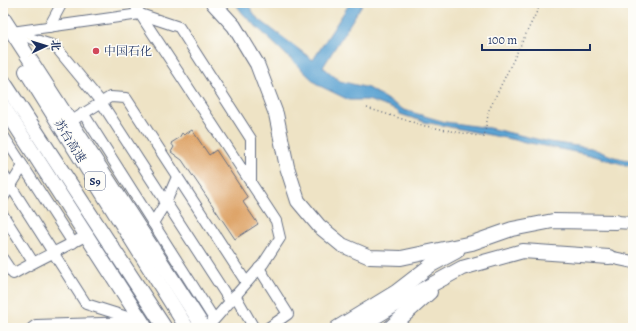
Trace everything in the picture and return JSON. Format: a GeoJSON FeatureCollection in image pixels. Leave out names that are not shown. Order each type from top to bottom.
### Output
{"type":"FeatureCollection","features":[{"type":"Feature","properties":{"kind":"highway"},"geometry":{"type":"LineString","coordinates":[[213,3],[234,26],[257,64],[273,107],[287,167],[298,200],[319,226],[342,245],[370,257],[401,258],[472,243],[512,229],[553,221],[616,222]]}},
{"type":"Feature","properties":{"kind":"highway"},"geometry":{"type":"LineString","coordinates":[[7,28],[208,325]]}},
{"type":"Feature","properties":{"kind":"highway","name":"苏台高速"},"geometry":{"type":"LineString","coordinates":[[7,28],[187,328]]}},
{"type":"Feature","properties":{"kind":"highway","name":"苏台高速"},"geometry":{"type":"LineString","coordinates":[[3,81],[165,328]]}},
{"type":"Feature","properties":{"kind":"highway"},"geometry":{"type":"LineString","coordinates":[[3,106],[144,325]]}},
{"type":"Feature","properties":{"kind":"highway"},"geometry":{"type":"LineString","coordinates":[[337,328],[396,292],[431,265],[472,243]]}},
{"type":"Feature","properties":{"kind":"highway"},"geometry":{"type":"LineString","coordinates":[[357,328],[400,302],[462,268],[523,251],[609,257]]}},
{"type":"Feature","properties":{"kind":"highway"},"geometry":{"type":"LineString","coordinates":[[392,326],[448,275]]}},
{"type":"Feature","properties":{"kind":"main road"},"geometry":{"type":"LineString","coordinates":[[616,222],[633,223]]}},
{"type":"Feature","properties":{"kind":"main road"},"geometry":{"type":"LineString","coordinates":[[609,257],[633,262]]}},
{"type":"Feature","properties":{"kind":"lane"},"geometry":{"type":"LineString","coordinates":[[49,27],[62,3]]}},
{"type":"Feature","properties":{"kind":"lane"},"geometry":{"type":"LineString","coordinates":[[83,114],[153,223],[208,325],[259,268],[280,238],[276,221],[134,3]]}},
{"type":"Feature","properties":{"kind":"lane"},"geometry":{"type":"LineString","coordinates":[[7,28],[49,27],[140,14],[179,27],[251,139],[251,183]]}},
{"type":"Feature","properties":{"kind":"lane"},"geometry":{"type":"LineString","coordinates":[[7,28],[55,46],[101,102],[166,202],[254,328]]}},
{"type":"Feature","properties":{"kind":"lane"},"geometry":{"type":"LineString","coordinates":[[70,122],[110,97],[126,98],[246,282]]}},
{"type":"Feature","properties":{"kind":"lane"},"geometry":{"type":"LineString","coordinates":[[3,135],[73,243]]}},
{"type":"Feature","properties":{"kind":"lane"},"geometry":{"type":"LineString","coordinates":[[3,198],[23,166]]}},
{"type":"Feature","properties":{"kind":"lane"},"geometry":{"type":"LineString","coordinates":[[3,174],[86,304],[144,325]]}},
{"type":"Feature","properties":{"kind":"lane"},"geometry":{"type":"LineString","coordinates":[[153,223],[166,202],[177,177]]}},
{"type":"Feature","properties":{"kind":"lane"},"geometry":{"type":"LineString","coordinates":[[3,215],[33,262]]}},
{"type":"Feature","properties":{"kind":"lane"},"geometry":{"type":"LineString","coordinates":[[3,259],[13,274],[33,262],[54,254],[87,235]]}},
{"type":"Feature","properties":{"kind":"lane"},"geometry":{"type":"LineString","coordinates":[[259,268],[288,314],[268,328]]}},
{"type":"Feature","properties":{"kind":"lane"},"geometry":{"type":"LineString","coordinates":[[32,328],[36,325],[144,325]]}},
{"type":"Feature","properties":{"kind":"path"},"geometry":{"type":"LineString","coordinates":[[368,108],[425,126],[484,137],[489,110],[541,3]]}},
{"type":"Feature","properties":{"kind":"water"},"geometry":{"type":"Polygon","coordinates":[[[235,3],[247,3],[257,18],[313,60],[350,3],[363,3],[323,67],[340,81],[368,88],[404,110],[445,122],[489,128],[549,142],[591,148],[614,157],[633,161],[633,167],[590,155],[425,122],[400,114],[396,110],[368,100],[349,100],[318,85],[243,14],[235,3]]]}},
{"type":"Feature","properties":{"kind":"building"},"geometry":{"type":"Polygon","coordinates":[[[192,130],[209,155],[216,150],[248,198],[243,202],[258,224],[235,239],[182,160],[171,152],[174,147],[171,143],[179,138],[182,133],[184,135],[192,130]]]}},
{"type":"Feature","properties":{"kind":"place","name":"中国石化"},"geometry":{"type":"Point","coordinates":[96,51]}}]}
